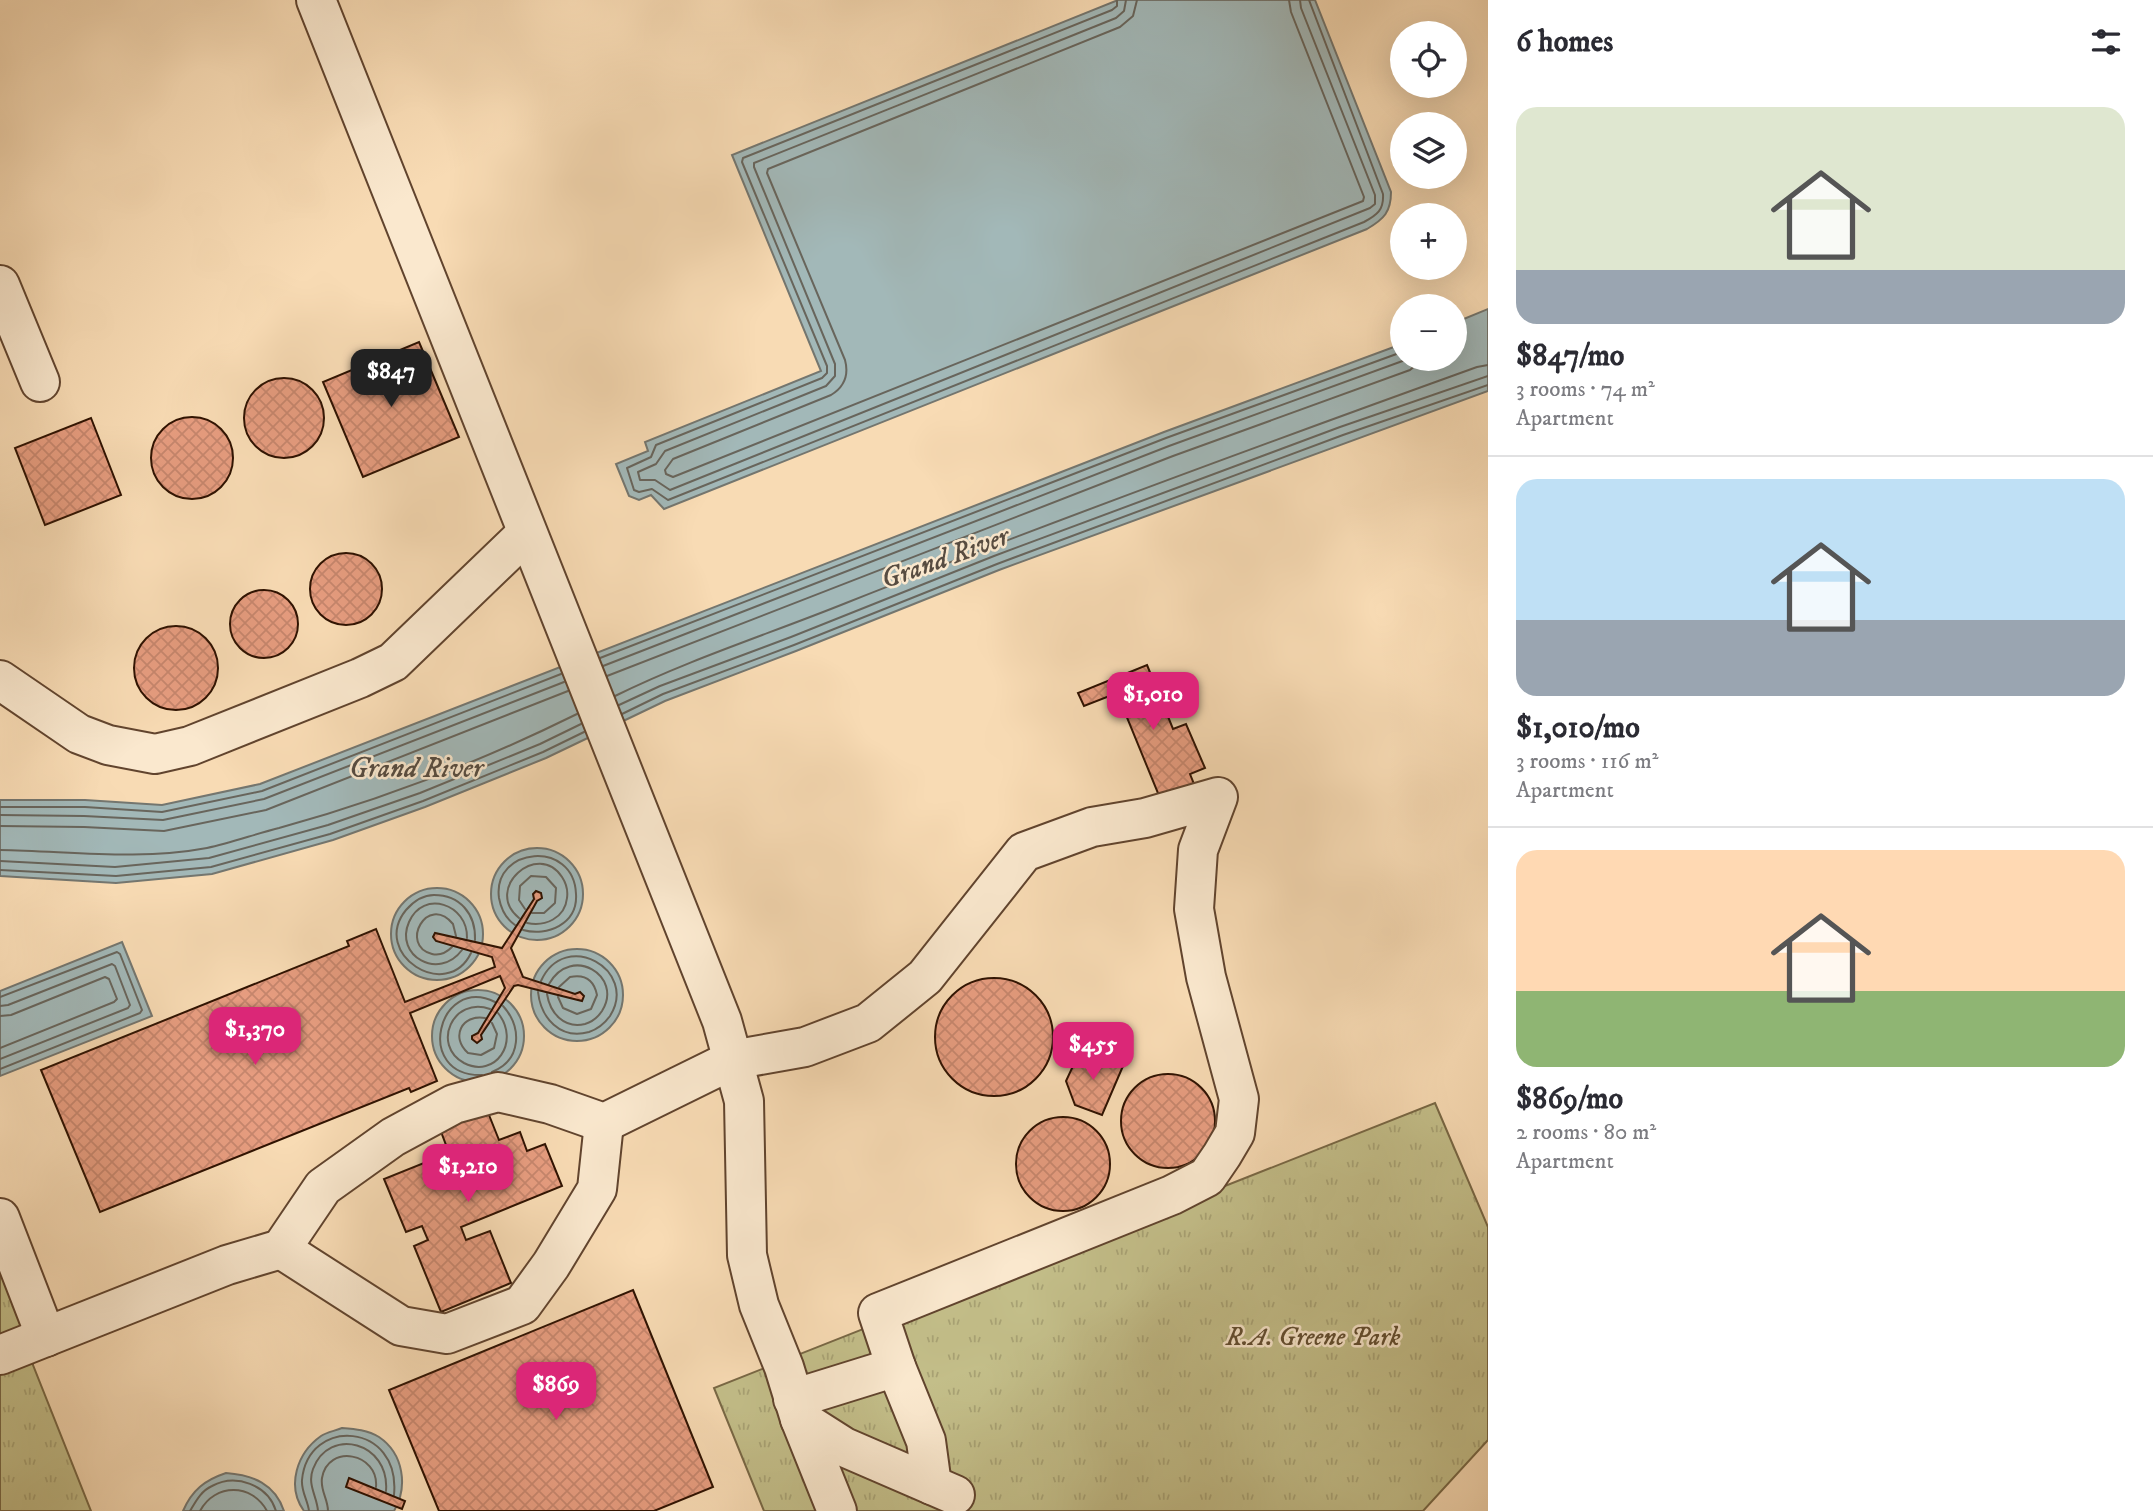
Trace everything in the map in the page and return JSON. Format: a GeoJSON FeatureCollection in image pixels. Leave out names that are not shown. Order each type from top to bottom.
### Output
{"type":"FeatureCollection","features":[{"type":"Feature","properties":{"kind":"lane"},"geometry":{"type":"LineString","coordinates":[[316,0],[722,1021],[744,1101],[747,1255],[758,1305],[837,1511]]}},
{"type":"Feature","properties":{"kind":"lane"},"geometry":{"type":"LineString","coordinates":[[0,285],[40,382]]}},
{"type":"Feature","properties":{"kind":"lane"},"geometry":{"type":"LineString","coordinates":[[0,680],[79,734],[107,745],[155,754],[190,746],[360,678],[393,662],[527,533]]}},
{"type":"Feature","properties":{"kind":"lane"},"geometry":{"type":"LineString","coordinates":[[0,1355],[227,1265],[281,1249],[323,1187],[393,1137],[454,1104],[498,1093],[550,1104],[604,1123],[732,1060],[805,1047],[868,1023],[925,977],[1024,852],[1092,827],[1145,818],[1218,796],[1198,850],[1194,909],[1206,977],[1239,1099],[1235,1133],[1223,1156],[1207,1177],[1172,1195],[878,1313],[944,1490],[844,1447],[797,1409]]}},
{"type":"Feature","properties":{"kind":"lane"},"geometry":{"type":"LineString","coordinates":[[281,1249],[401,1326],[447,1334],[523,1305],[597,1189],[604,1123]]}},
{"type":"Feature","properties":{"kind":"lane"},"geometry":{"type":"LineString","coordinates":[[0,1218],[46,1337]]}},
{"type":"Feature","properties":{"kind":"lane"},"geometry":{"type":"LineString","coordinates":[[797,1409],[896,1367]]}},
{"type":"Feature","properties":{"kind":"green space","name":"R.A. Greene Park"},"geometry":{"type":"Polygon","coordinates":[[[1435,1103],[1488,1227],[1488,1440],[1423,1511],[764,1511],[714,1388],[1435,1103]]]}},
{"type":"Feature","properties":{"kind":"green space"},"geometry":{"type":"Polygon","coordinates":[[[0,1234],[32,1316],[33,1365],[91,1511],[0,1511],[0,1234]]]}},
{"type":"Feature","properties":{"kind":"water"},"geometry":{"type":"Polygon","coordinates":[[[1118,0],[1315,0],[1391,192],[1390,205],[1385,214],[1367,229],[664,509],[651,495],[639,500],[629,496],[616,464],[648,451],[645,442],[821,371],[732,155],[1118,0]]]}},
{"type":"Feature","properties":{"kind":"water","name":"Grand River"},"geometry":{"type":"Polygon","coordinates":[[[1488,309],[1488,391],[999,570],[665,701],[546,758],[425,807],[333,840],[212,874],[116,883],[0,876],[0,800],[85,800],[162,805],[260,784],[1164,432],[1390,348],[1390,371],[1467,371],[1467,318],[1488,309]]]}},
{"type":"Feature","properties":{"kind":"water"},"geometry":{"type":"Polygon","coordinates":[[[537,848],[555,852],[569,862],[579,876],[583,894],[579,912],[569,926],[555,936],[537,940],[519,936],[505,926],[495,912],[491,894],[495,876],[505,862],[519,852],[537,848]]]}},
{"type":"Feature","properties":{"kind":"water"},"geometry":{"type":"Polygon","coordinates":[[[437,888],[455,891],[470,901],[480,916],[483,934],[480,952],[470,967],[455,977],[437,980],[419,977],[404,967],[394,952],[391,934],[394,916],[404,901],[419,891],[437,888]]]}},
{"type":"Feature","properties":{"kind":"water"},"geometry":{"type":"Polygon","coordinates":[[[122,942],[152,1016],[0,1076],[0,991],[122,942]]]}},
{"type":"Feature","properties":{"kind":"water"},"geometry":{"type":"Polygon","coordinates":[[[577,949],[595,953],[609,963],[619,977],[623,995],[619,1013],[609,1027],[595,1037],[577,1041],[559,1037],[545,1027],[535,1013],[531,995],[535,977],[545,963],[559,953],[577,949]]]}},
{"type":"Feature","properties":{"kind":"water"},"geometry":{"type":"Polygon","coordinates":[[[478,990],[495,994],[510,1004],[520,1019],[524,1036],[520,1053],[510,1068],[495,1078],[478,1082],[461,1078],[446,1068],[436,1053],[432,1036],[436,1019],[446,1004],[461,994],[478,990]]]}},
{"type":"Feature","properties":{"kind":"water"},"geometry":{"type":"Polygon","coordinates":[[[342,1428],[375,1435],[394,1452],[402,1482],[394,1511],[304,1511],[295,1481],[300,1461],[321,1436],[342,1428]]]}},
{"type":"Feature","properties":{"kind":"water"},"geometry":{"type":"Polygon","coordinates":[[[226,1473],[245,1476],[262,1483],[275,1494],[284,1511],[183,1511],[200,1487],[226,1473]]]}},
{"type":"Feature","properties":{"kind":"building"},"geometry":{"type":"Polygon","coordinates":[[[419,342],[459,437],[363,477],[323,382],[419,342]]]}},
{"type":"Feature","properties":{"kind":"building"},"geometry":{"type":"Polygon","coordinates":[[[284,378],[299,381],[312,390],[321,403],[324,418],[321,433],[312,446],[299,455],[284,458],[269,455],[256,446],[247,433],[244,418],[247,403],[256,390],[269,381],[284,378]]]}},
{"type":"Feature","properties":{"kind":"building"},"geometry":{"type":"Polygon","coordinates":[[[192,417],[208,420],[221,429],[230,442],[233,458],[230,474],[221,487],[208,496],[192,499],[176,496],[163,487],[154,474],[151,458],[154,442],[163,429],[176,420],[192,417]]]}},
{"type":"Feature","properties":{"kind":"building"},"geometry":{"type":"Polygon","coordinates":[[[91,418],[121,495],[45,525],[15,448],[91,418]]]}},
{"type":"Feature","properties":{"kind":"building"},"geometry":{"type":"Polygon","coordinates":[[[346,553],[366,559],[376,569],[382,589],[376,609],[366,619],[346,625],[326,619],[316,609],[310,589],[316,569],[326,559],[346,553]]]}},
{"type":"Feature","properties":{"kind":"building"},"geometry":{"type":"Polygon","coordinates":[[[264,590],[277,593],[288,600],[295,611],[298,624],[295,637],[288,648],[277,655],[264,658],[251,655],[240,648],[233,637],[230,624],[233,611],[240,600],[251,593],[264,590]]]}},
{"type":"Feature","properties":{"kind":"building"},"geometry":{"type":"Polygon","coordinates":[[[168,626],[184,626],[200,633],[211,644],[218,660],[215,684],[206,698],[184,710],[168,710],[152,703],[141,692],[134,676],[134,660],[141,644],[152,633],[168,626]]]}},
{"type":"Feature","properties":{"kind":"building"},"geometry":{"type":"Polygon","coordinates":[[[1147,665],[1173,729],[1186,724],[1205,768],[1190,774],[1196,789],[1162,803],[1117,693],[1084,706],[1078,693],[1147,665]]]}},
{"type":"Feature","properties":{"kind":"building"},"geometry":{"type":"Polygon","coordinates":[[[536,891],[541,893],[542,898],[537,901],[511,948],[523,977],[575,994],[580,992],[584,996],[582,1001],[514,986],[477,1043],[472,1036],[478,1033],[505,988],[500,976],[410,1013],[437,1081],[411,1092],[409,1088],[100,1212],[41,1070],[349,946],[347,941],[376,929],[405,1002],[495,967],[492,957],[436,941],[433,937],[435,933],[502,948],[534,899],[533,894],[536,891]]]}},
{"type":"Feature","properties":{"kind":"building"},"geometry":{"type":"Polygon","coordinates":[[[994,978],[1016,983],[1036,995],[1048,1015],[1053,1037],[1048,1059],[1036,1079],[1016,1091],[994,1096],[972,1091],[952,1079],[940,1059],[935,1037],[940,1015],[952,995],[972,983],[994,978]]]}},
{"type":"Feature","properties":{"kind":"building"},"geometry":{"type":"Polygon","coordinates":[[[1080,1051],[1123,1066],[1102,1115],[1075,1105],[1066,1081],[1080,1051]]]}},
{"type":"Feature","properties":{"kind":"building"},"geometry":{"type":"Polygon","coordinates":[[[1168,1074],[1186,1078],[1201,1088],[1211,1103],[1215,1121],[1211,1139],[1201,1154],[1186,1164],[1168,1168],[1150,1164],[1135,1154],[1125,1139],[1121,1121],[1125,1103],[1135,1088],[1150,1078],[1168,1074]]]}},
{"type":"Feature","properties":{"kind":"building"},"geometry":{"type":"Polygon","coordinates":[[[487,1110],[499,1140],[520,1132],[527,1151],[545,1144],[562,1186],[461,1227],[466,1240],[490,1231],[511,1283],[441,1312],[414,1246],[428,1240],[422,1226],[406,1232],[384,1179],[449,1153],[440,1129],[487,1110]]]}},
{"type":"Feature","properties":{"kind":"building"},"geometry":{"type":"Polygon","coordinates":[[[1063,1117],[1081,1120],[1096,1131],[1107,1146],[1110,1164],[1107,1182],[1096,1197],[1081,1208],[1063,1211],[1045,1208],[1030,1197],[1019,1182],[1016,1164],[1019,1146],[1030,1131],[1045,1120],[1063,1117]]]}},
{"type":"Feature","properties":{"kind":"building"},"geometry":{"type":"Polygon","coordinates":[[[633,1290],[713,1487],[654,1511],[439,1511],[389,1390],[633,1290]]]}},
{"type":"Feature","properties":{"kind":"building"},"geometry":{"type":"Polygon","coordinates":[[[349,1478],[405,1501],[402,1509],[346,1487],[349,1478]]]}}]}
